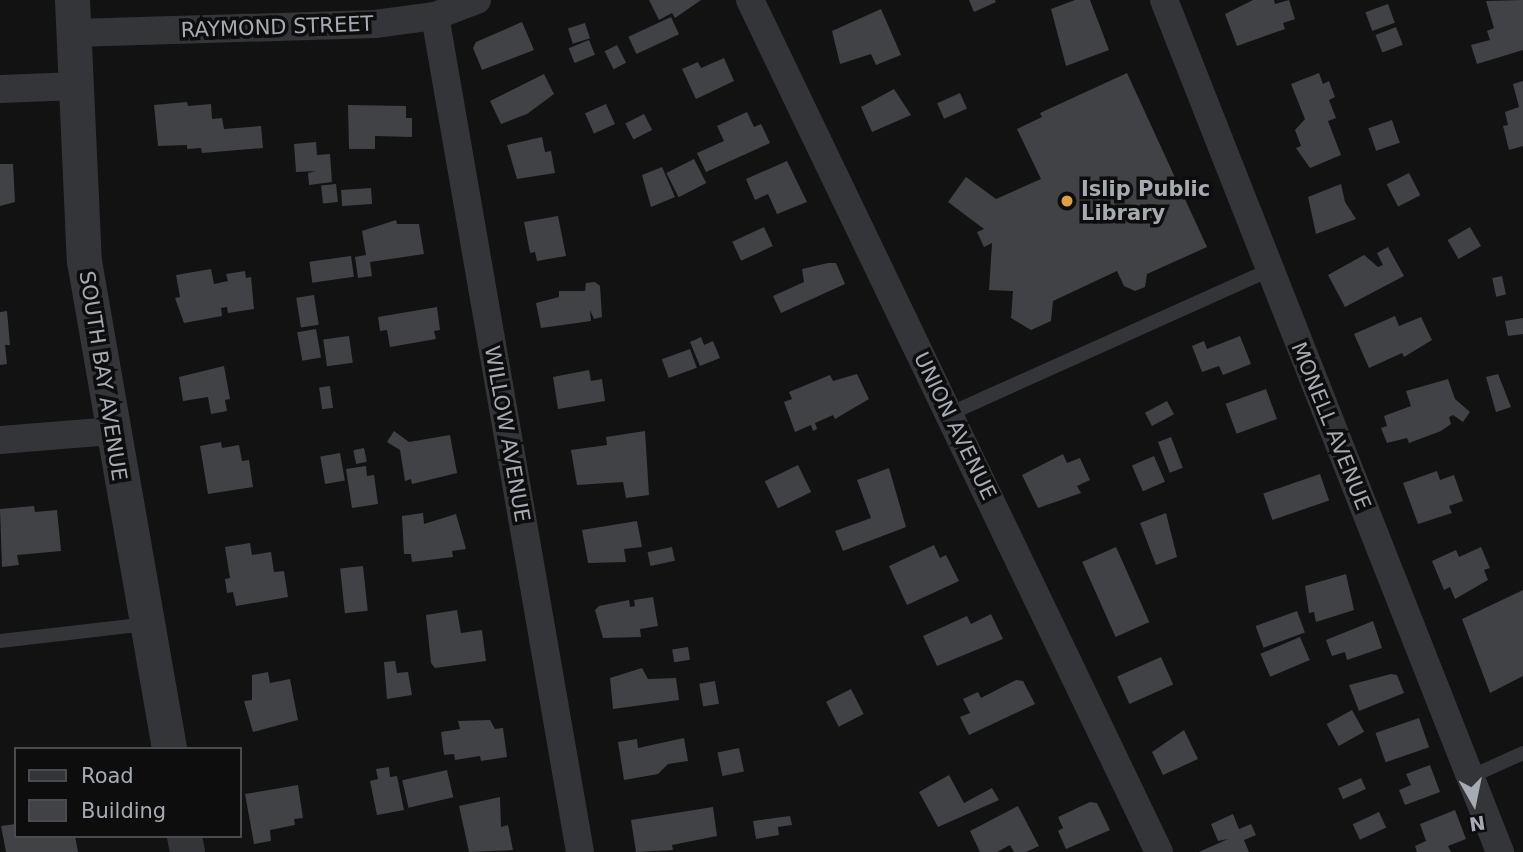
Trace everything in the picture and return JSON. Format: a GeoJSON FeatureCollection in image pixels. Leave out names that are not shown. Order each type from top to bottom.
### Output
{"type":"FeatureCollection","features":[{"type":"Feature","properties":{"kind":"street","name":"RAYMOND STREET"},"geometry":{"type":"LineString","coordinates":[[73,17],[375,24],[435,16],[477,0]]}},
{"type":"Feature","properties":{"kind":"street","name":"UNION AVENUE"},"geometry":{"type":"LineString","coordinates":[[750,0],[1159,852]]}},
{"type":"Feature","properties":{"kind":"street","name":"MONELL AVENUE"},"geometry":{"type":"LineString","coordinates":[[1164,0],[1500,852]]}},
{"type":"Feature","properties":{"kind":"street","name":"WILLOW AVENUE"},"geometry":{"type":"LineString","coordinates":[[435,16],[580,852]]}},
{"type":"Feature","properties":{"kind":"street","name":"SOUTH BAY AVENUE"},"geometry":{"type":"LineString","coordinates":[[73,17],[84,261],[111,431],[169,747]]}},
{"type":"Feature","properties":{"kind":"street"},"geometry":{"type":"LineString","coordinates":[[0,89],[78,86]]}},
{"type":"Feature","properties":{"kind":"street"},"geometry":{"type":"LineString","coordinates":[[0,440],[111,431]]}},
{"type":"Feature","properties":{"kind":"lane"},"geometry":{"type":"LineString","coordinates":[[949,414],[1269,270]]}},
{"type":"Feature","properties":{"kind":"lane"},"geometry":{"type":"LineString","coordinates":[[0,640],[146,624]]}},
{"type":"Feature","properties":{"kind":"lane"},"geometry":{"type":"LineString","coordinates":[[1470,777],[1523,753]]}},
{"type":"Feature","properties":{"kind":"building"},"geometry":{"type":"Polygon","coordinates":[[[649,0],[701,0],[675,18],[672,13],[659,20],[649,0]]]}},
{"type":"Feature","properties":{"kind":"building"},"geometry":{"type":"Polygon","coordinates":[[[969,0],[995,0],[996,2],[974,12],[969,0]]]}},
{"type":"Feature","properties":{"kind":"building"},"geometry":{"type":"Polygon","coordinates":[[[1075,0],[1090,0],[1109,50],[1066,66],[1051,9],[1075,0]]]}},
{"type":"Feature","properties":{"kind":"building"},"geometry":{"type":"Polygon","coordinates":[[[1253,0],[1274,0],[1275,4],[1289,0],[1295,19],[1283,23],[1285,29],[1237,46],[1225,14],[1253,0]]]}},
{"type":"Feature","properties":{"kind":"building"},"geometry":{"type":"Polygon","coordinates":[[[1523,0],[1523,50],[1477,64],[1471,45],[1490,40],[1487,31],[1494,28],[1486,1],[1523,0]]]}},
{"type":"Feature","properties":{"kind":"building"},"geometry":{"type":"Polygon","coordinates":[[[1388,4],[1395,23],[1372,31],[1365,12],[1388,4]]]}},
{"type":"Feature","properties":{"kind":"building"},"geometry":{"type":"Polygon","coordinates":[[[881,9],[901,55],[876,65],[871,54],[840,64],[832,31],[881,9]]]}},
{"type":"Feature","properties":{"kind":"building"},"geometry":{"type":"Polygon","coordinates":[[[671,17],[679,34],[636,54],[628,37],[671,17]]]}},
{"type":"Feature","properties":{"kind":"building"},"geometry":{"type":"Polygon","coordinates":[[[522,22],[534,50],[482,70],[473,48],[476,42],[522,22]]]}},
{"type":"Feature","properties":{"kind":"building"},"geometry":{"type":"Polygon","coordinates":[[[585,23],[590,38],[573,44],[568,29],[585,23]]]}},
{"type":"Feature","properties":{"kind":"building"},"geometry":{"type":"Polygon","coordinates":[[[1396,27],[1403,45],[1382,53],[1375,35],[1396,27]]]}},
{"type":"Feature","properties":{"kind":"building"},"geometry":{"type":"Polygon","coordinates":[[[589,40],[595,55],[575,63],[569,48],[589,40]]]}},
{"type":"Feature","properties":{"kind":"building"},"geometry":{"type":"Polygon","coordinates":[[[617,45],[626,63],[614,69],[605,51],[617,45]]]}},
{"type":"Feature","properties":{"kind":"building"},"geometry":{"type":"Polygon","coordinates":[[[724,58],[734,81],[696,99],[682,69],[698,62],[701,68],[724,58]]]}},
{"type":"Feature","properties":{"kind":"building","name":"Islip Public Library"},"geometry":{"type":"Polygon","coordinates":[[[1127,73],[1207,247],[1147,274],[1145,287],[1135,291],[1124,286],[1117,271],[1053,301],[1051,321],[1031,330],[1011,318],[1013,291],[989,290],[992,243],[984,247],[977,232],[984,229],[948,202],[966,177],[996,199],[1041,179],[1017,129],[1042,117],[1040,113],[1127,73]]]}},
{"type":"Feature","properties":{"kind":"building"},"geometry":{"type":"Polygon","coordinates":[[[1319,73],[1323,84],[1329,81],[1335,97],[1329,100],[1336,118],[1328,121],[1341,155],[1310,168],[1296,148],[1301,146],[1295,130],[1305,119],[1291,84],[1319,73]]]}},
{"type":"Feature","properties":{"kind":"building"},"geometry":{"type":"Polygon","coordinates":[[[544,74],[554,94],[527,114],[501,124],[490,101],[544,74]]]}},
{"type":"Feature","properties":{"kind":"building"},"geometry":{"type":"Polygon","coordinates":[[[1523,81],[1523,146],[1509,150],[1503,126],[1508,125],[1505,112],[1519,107],[1513,84],[1523,81]]]}},
{"type":"Feature","properties":{"kind":"building"},"geometry":{"type":"Polygon","coordinates":[[[894,89],[911,115],[872,132],[861,107],[894,89]]]}},
{"type":"Feature","properties":{"kind":"building"},"geometry":{"type":"Polygon","coordinates":[[[960,93],[967,109],[944,119],[937,103],[960,93]]]}},
{"type":"Feature","properties":{"kind":"building"},"geometry":{"type":"Polygon","coordinates":[[[187,102],[188,106],[211,104],[212,119],[222,118],[224,129],[261,126],[263,148],[202,153],[201,148],[187,149],[187,145],[158,146],[154,105],[187,102]]]}},
{"type":"Feature","properties":{"kind":"building"},"geometry":{"type":"Polygon","coordinates":[[[606,104],[615,124],[594,133],[585,113],[606,104]]]}},
{"type":"Feature","properties":{"kind":"building"},"geometry":{"type":"Polygon","coordinates":[[[348,105],[406,106],[406,118],[412,118],[412,137],[375,136],[375,149],[349,149],[348,105]]]}},
{"type":"Feature","properties":{"kind":"building"},"geometry":{"type":"Polygon","coordinates":[[[747,112],[754,127],[761,124],[770,143],[706,172],[697,153],[724,141],[717,126],[747,112]]]}},
{"type":"Feature","properties":{"kind":"building"},"geometry":{"type":"Polygon","coordinates":[[[644,114],[652,130],[633,140],[625,124],[644,114]]]}},
{"type":"Feature","properties":{"kind":"building"},"geometry":{"type":"Polygon","coordinates":[[[1392,120],[1400,143],[1376,151],[1368,128],[1392,120]]]}},
{"type":"Feature","properties":{"kind":"building"},"geometry":{"type":"Polygon","coordinates":[[[542,137],[545,152],[551,151],[555,173],[517,179],[507,145],[542,137]]]}},
{"type":"Feature","properties":{"kind":"building"},"geometry":{"type":"Polygon","coordinates":[[[316,142],[317,155],[330,154],[332,182],[309,185],[308,173],[316,171],[296,172],[294,144],[316,142]]]}},
{"type":"Feature","properties":{"kind":"building"},"geometry":{"type":"Polygon","coordinates":[[[694,159],[706,183],[679,197],[666,173],[694,159]]]}},
{"type":"Feature","properties":{"kind":"building"},"geometry":{"type":"Polygon","coordinates":[[[787,161],[807,202],[777,214],[768,194],[755,200],[746,179],[787,161]]]}},
{"type":"Feature","properties":{"kind":"building"},"geometry":{"type":"Polygon","coordinates":[[[0,164],[13,164],[15,202],[0,206],[0,164]]]}},
{"type":"Feature","properties":{"kind":"building"},"geometry":{"type":"Polygon","coordinates":[[[662,167],[675,197],[651,207],[642,175],[662,167]]]}},
{"type":"Feature","properties":{"kind":"building"},"geometry":{"type":"Polygon","coordinates":[[[1409,173],[1420,195],[1398,207],[1387,184],[1409,173]]]}},
{"type":"Feature","properties":{"kind":"building"},"geometry":{"type":"Polygon","coordinates":[[[336,184],[338,202],[323,203],[321,186],[336,184]]]}},
{"type":"Feature","properties":{"kind":"building"},"geometry":{"type":"Polygon","coordinates":[[[1341,184],[1345,202],[1356,219],[1316,234],[1308,197],[1341,184]]]}},
{"type":"Feature","properties":{"kind":"building"},"geometry":{"type":"Polygon","coordinates":[[[371,188],[372,204],[342,206],[341,190],[371,188]]]}},
{"type":"Feature","properties":{"kind":"building"},"geometry":{"type":"Polygon","coordinates":[[[558,216],[566,256],[537,261],[535,252],[530,253],[524,222],[558,216]]]}},
{"type":"Feature","properties":{"kind":"building"},"geometry":{"type":"Polygon","coordinates":[[[396,220],[397,224],[419,224],[424,254],[370,262],[372,276],[358,278],[355,257],[366,255],[362,231],[396,220]]]}},
{"type":"Feature","properties":{"kind":"building"},"geometry":{"type":"Polygon","coordinates":[[[764,227],[773,246],[741,261],[732,242],[764,227]]]}},
{"type":"Feature","properties":{"kind":"building"},"geometry":{"type":"Polygon","coordinates":[[[1470,227],[1481,246],[1458,259],[1447,240],[1470,227]]]}},
{"type":"Feature","properties":{"kind":"building"},"geometry":{"type":"Polygon","coordinates":[[[1388,247],[1404,276],[1345,307],[1328,275],[1364,255],[1378,267],[1383,265],[1377,253],[1388,247]]]}},
{"type":"Feature","properties":{"kind":"building"},"geometry":{"type":"Polygon","coordinates":[[[351,256],[354,277],[312,283],[309,262],[351,256]]]}},
{"type":"Feature","properties":{"kind":"building"},"geometry":{"type":"Polygon","coordinates":[[[836,263],[845,284],[781,313],[773,296],[804,282],[802,269],[836,263]]]}},
{"type":"Feature","properties":{"kind":"building"},"geometry":{"type":"Polygon","coordinates":[[[211,269],[214,284],[228,281],[226,274],[245,271],[246,278],[251,277],[254,309],[228,313],[227,307],[221,308],[222,316],[184,323],[175,298],[180,297],[176,275],[211,269]]]}},
{"type":"Feature","properties":{"kind":"building"},"geometry":{"type":"Polygon","coordinates":[[[1502,276],[1506,295],[1496,297],[1492,278],[1502,276]]]}},
{"type":"Feature","properties":{"kind":"building"},"geometry":{"type":"Polygon","coordinates":[[[595,282],[600,286],[602,317],[594,319],[590,310],[591,321],[541,328],[536,303],[559,297],[559,291],[585,291],[586,283],[595,282]]]}},
{"type":"Feature","properties":{"kind":"building"},"geometry":{"type":"Polygon","coordinates":[[[314,295],[319,325],[301,327],[296,298],[314,295]]]}},
{"type":"Feature","properties":{"kind":"building"},"geometry":{"type":"Polygon","coordinates":[[[437,307],[440,330],[434,331],[436,339],[390,347],[387,330],[380,331],[378,317],[437,307]]]}},
{"type":"Feature","properties":{"kind":"building"},"geometry":{"type":"Polygon","coordinates":[[[7,311],[10,345],[5,345],[7,364],[0,365],[0,312],[7,311]]]}},
{"type":"Feature","properties":{"kind":"building"},"geometry":{"type":"Polygon","coordinates":[[[1395,316],[1399,326],[1421,317],[1432,340],[1404,357],[1402,353],[1369,368],[1354,334],[1395,316]]]}},
{"type":"Feature","properties":{"kind":"building"},"geometry":{"type":"Polygon","coordinates":[[[1523,318],[1523,334],[1508,336],[1505,321],[1523,318]]]}},
{"type":"Feature","properties":{"kind":"building"},"geometry":{"type":"Polygon","coordinates":[[[316,329],[321,358],[302,361],[297,332],[316,329]]]}},
{"type":"Feature","properties":{"kind":"building"},"geometry":{"type":"Polygon","coordinates":[[[349,336],[353,363],[327,366],[323,340],[349,336]]]}},
{"type":"Feature","properties":{"kind":"building"},"geometry":{"type":"Polygon","coordinates":[[[1240,336],[1251,364],[1223,375],[1219,366],[1202,372],[1192,346],[1204,341],[1207,349],[1240,336]]]}},
{"type":"Feature","properties":{"kind":"building"},"geometry":{"type":"Polygon","coordinates":[[[701,337],[704,345],[713,341],[720,358],[700,366],[690,342],[701,337]]]}},
{"type":"Feature","properties":{"kind":"building"},"geometry":{"type":"Polygon","coordinates":[[[690,349],[697,368],[669,378],[662,359],[690,349]]]}},
{"type":"Feature","properties":{"kind":"building"},"geometry":{"type":"Polygon","coordinates":[[[224,366],[230,399],[225,400],[227,411],[211,414],[208,397],[183,401],[179,377],[224,366]]]}},
{"type":"Feature","properties":{"kind":"building"},"geometry":{"type":"Polygon","coordinates":[[[589,370],[591,381],[602,379],[605,401],[558,409],[553,377],[589,370]]]}},
{"type":"Feature","properties":{"kind":"building"},"geometry":{"type":"Polygon","coordinates":[[[857,374],[869,399],[835,419],[833,415],[815,423],[817,429],[813,431],[811,425],[795,432],[784,402],[792,399],[789,392],[830,375],[833,381],[857,374]]]}},
{"type":"Feature","properties":{"kind":"building"},"geometry":{"type":"Polygon","coordinates":[[[1498,374],[1511,407],[1496,412],[1486,377],[1498,374]]]}},
{"type":"Feature","properties":{"kind":"building"},"geometry":{"type":"Polygon","coordinates":[[[1448,379],[1455,399],[1470,412],[1463,422],[1453,415],[1449,417],[1451,424],[1441,431],[1409,443],[1407,438],[1387,443],[1381,428],[1387,426],[1384,416],[1411,406],[1406,391],[1448,379]]]}},
{"type":"Feature","properties":{"kind":"building"},"geometry":{"type":"Polygon","coordinates":[[[330,386],[333,408],[322,409],[319,388],[330,386]]]}},
{"type":"Feature","properties":{"kind":"building"},"geometry":{"type":"Polygon","coordinates":[[[1266,389],[1277,419],[1237,434],[1226,404],[1266,389]]]}},
{"type":"Feature","properties":{"kind":"building"},"geometry":{"type":"Polygon","coordinates":[[[1167,401],[1174,414],[1152,426],[1145,413],[1167,401]]]}},
{"type":"Feature","properties":{"kind":"building"},"geometry":{"type":"Polygon","coordinates":[[[394,431],[409,442],[450,435],[457,473],[412,484],[411,479],[405,481],[400,450],[387,442],[394,431]]]}},
{"type":"Feature","properties":{"kind":"building"},"geometry":{"type":"Polygon","coordinates":[[[645,431],[649,495],[626,498],[623,482],[577,485],[571,450],[607,445],[606,437],[645,431]]]}},
{"type":"Feature","properties":{"kind":"building"},"geometry":{"type":"Polygon","coordinates":[[[1171,437],[1183,468],[1170,473],[1158,442],[1171,437]]]}},
{"type":"Feature","properties":{"kind":"building"},"geometry":{"type":"Polygon","coordinates":[[[221,442],[222,448],[239,445],[242,461],[249,460],[253,487],[208,494],[200,446],[221,442]]]}},
{"type":"Feature","properties":{"kind":"building"},"geometry":{"type":"Polygon","coordinates":[[[364,448],[367,462],[356,464],[353,450],[364,448]]]}},
{"type":"Feature","properties":{"kind":"building"},"geometry":{"type":"Polygon","coordinates":[[[340,453],[345,481],[325,484],[320,456],[340,453]]]}},
{"type":"Feature","properties":{"kind":"building"},"geometry":{"type":"Polygon","coordinates":[[[1063,454],[1067,463],[1080,458],[1090,480],[1077,486],[1081,493],[1038,508],[1022,475],[1063,454]]]}},
{"type":"Feature","properties":{"kind":"building"},"geometry":{"type":"Polygon","coordinates":[[[1154,456],[1165,482],[1143,491],[1132,465],[1154,456]]]}},
{"type":"Feature","properties":{"kind":"building"},"geometry":{"type":"Polygon","coordinates":[[[798,465],[811,492],[778,508],[765,481],[798,465]]]}},
{"type":"Feature","properties":{"kind":"building"},"geometry":{"type":"Polygon","coordinates":[[[366,466],[367,476],[374,475],[378,504],[352,508],[346,469],[366,466]]]}},
{"type":"Feature","properties":{"kind":"building"},"geometry":{"type":"Polygon","coordinates":[[[889,468],[906,527],[843,551],[835,531],[871,518],[857,480],[889,468]]]}},
{"type":"Feature","properties":{"kind":"building"},"geometry":{"type":"Polygon","coordinates":[[[1437,471],[1440,480],[1454,475],[1463,501],[1449,506],[1452,513],[1418,524],[1403,483],[1437,471]]]}},
{"type":"Feature","properties":{"kind":"building"},"geometry":{"type":"Polygon","coordinates":[[[1320,474],[1329,500],[1272,520],[1263,494],[1320,474]]]}},
{"type":"Feature","properties":{"kind":"building"},"geometry":{"type":"Polygon","coordinates":[[[34,506],[35,512],[57,510],[61,551],[17,555],[19,565],[2,567],[0,509],[34,506]]]}},
{"type":"Feature","properties":{"kind":"building"},"geometry":{"type":"Polygon","coordinates":[[[423,513],[424,524],[456,514],[466,549],[452,551],[453,557],[412,562],[411,554],[404,554],[402,516],[423,513]]]}},
{"type":"Feature","properties":{"kind":"building"},"geometry":{"type":"Polygon","coordinates":[[[1166,513],[1177,557],[1156,565],[1140,523],[1166,513]]]}},
{"type":"Feature","properties":{"kind":"building"},"geometry":{"type":"Polygon","coordinates":[[[637,521],[642,547],[624,549],[626,562],[588,563],[582,530],[637,521]]]}},
{"type":"Feature","properties":{"kind":"building"},"geometry":{"type":"Polygon","coordinates":[[[250,543],[252,555],[271,552],[274,572],[284,571],[288,597],[236,606],[233,592],[227,593],[225,579],[230,578],[225,547],[250,543]]]}},
{"type":"Feature","properties":{"kind":"building"},"geometry":{"type":"Polygon","coordinates":[[[934,545],[940,558],[946,555],[959,581],[907,605],[889,566],[934,545]]]}},
{"type":"Feature","properties":{"kind":"building"},"geometry":{"type":"Polygon","coordinates":[[[672,547],[675,561],[650,566],[648,552],[672,547]]]}},
{"type":"Feature","properties":{"kind":"building"},"geometry":{"type":"Polygon","coordinates":[[[1116,547],[1149,622],[1116,637],[1082,562],[1116,547]]]}},
{"type":"Feature","properties":{"kind":"building"},"geometry":{"type":"Polygon","coordinates":[[[1481,547],[1490,568],[1484,570],[1488,580],[1455,599],[1450,587],[1444,590],[1432,561],[1456,550],[1459,557],[1481,547]]]}},
{"type":"Feature","properties":{"kind":"building"},"geometry":{"type":"Polygon","coordinates":[[[363,566],[368,611],[345,613],[340,568],[363,566]]]}},
{"type":"Feature","properties":{"kind":"building"},"geometry":{"type":"Polygon","coordinates":[[[1346,574],[1354,610],[1316,622],[1314,612],[1309,613],[1305,586],[1346,574]]]}},
{"type":"Feature","properties":{"kind":"building"},"geometry":{"type":"Polygon","coordinates":[[[1523,590],[1523,676],[1490,693],[1462,619],[1523,590]]]}},
{"type":"Feature","properties":{"kind":"building"},"geometry":{"type":"Polygon","coordinates":[[[653,597],[658,626],[640,629],[641,637],[603,638],[595,610],[599,606],[629,600],[630,607],[635,606],[634,600],[653,597]]]}},
{"type":"Feature","properties":{"kind":"building"},"geometry":{"type":"Polygon","coordinates":[[[457,610],[461,633],[482,630],[486,661],[435,668],[431,663],[426,615],[457,610]]]}},
{"type":"Feature","properties":{"kind":"building"},"geometry":{"type":"Polygon","coordinates":[[[1297,611],[1305,633],[1264,648],[1256,626],[1297,611]]]}},
{"type":"Feature","properties":{"kind":"building"},"geometry":{"type":"Polygon","coordinates":[[[991,614],[1003,639],[937,666],[923,636],[967,616],[971,624],[991,614]]]}},
{"type":"Feature","properties":{"kind":"building"},"geometry":{"type":"Polygon","coordinates":[[[1373,621],[1382,648],[1347,660],[1345,652],[1332,656],[1326,640],[1373,621]]]}},
{"type":"Feature","properties":{"kind":"building"},"geometry":{"type":"Polygon","coordinates":[[[1300,637],[1310,660],[1270,677],[1260,654],[1300,637]]]}},
{"type":"Feature","properties":{"kind":"building"},"geometry":{"type":"Polygon","coordinates":[[[688,647],[690,660],[674,662],[672,650],[688,647]]]}},
{"type":"Feature","properties":{"kind":"building"},"geometry":{"type":"Polygon","coordinates":[[[1161,657],[1173,684],[1129,704],[1117,677],[1161,657]]]}},
{"type":"Feature","properties":{"kind":"building"},"geometry":{"type":"Polygon","coordinates":[[[395,661],[397,673],[408,672],[412,695],[387,699],[384,662],[395,661]]]}},
{"type":"Feature","properties":{"kind":"building"},"geometry":{"type":"Polygon","coordinates":[[[642,668],[648,679],[676,678],[679,700],[613,709],[610,678],[642,668]]]}},
{"type":"Feature","properties":{"kind":"building"},"geometry":{"type":"Polygon","coordinates":[[[268,672],[270,683],[290,679],[298,720],[253,732],[244,701],[252,700],[252,675],[268,672]]]}},
{"type":"Feature","properties":{"kind":"building"},"geometry":{"type":"Polygon","coordinates":[[[1391,674],[1397,675],[1404,693],[1359,711],[1349,685],[1391,674]]]}},
{"type":"Feature","properties":{"kind":"building"},"geometry":{"type":"Polygon","coordinates":[[[1016,680],[1023,681],[1035,704],[969,735],[960,717],[970,713],[963,699],[978,692],[981,698],[1016,680]]]}},
{"type":"Feature","properties":{"kind":"building"},"geometry":{"type":"Polygon","coordinates":[[[715,681],[719,704],[703,706],[699,684],[715,681]]]}},
{"type":"Feature","properties":{"kind":"building"},"geometry":{"type":"Polygon","coordinates":[[[851,689],[864,714],[839,727],[826,702],[851,689]]]}},
{"type":"Feature","properties":{"kind":"building"},"geometry":{"type":"Polygon","coordinates":[[[1352,710],[1364,732],[1339,746],[1327,724],[1352,710]]]}},
{"type":"Feature","properties":{"kind":"building"},"geometry":{"type":"Polygon","coordinates":[[[1419,718],[1429,747],[1386,762],[1376,733],[1419,718]]]}},
{"type":"Feature","properties":{"kind":"building"},"geometry":{"type":"Polygon","coordinates":[[[490,720],[495,729],[503,728],[507,757],[481,761],[480,756],[455,760],[454,754],[444,755],[441,732],[460,729],[458,721],[490,720]]]}},
{"type":"Feature","properties":{"kind":"building"},"geometry":{"type":"Polygon","coordinates":[[[1184,730],[1198,759],[1163,775],[1152,752],[1184,730]]]}},
{"type":"Feature","properties":{"kind":"building"},"geometry":{"type":"Polygon","coordinates":[[[684,738],[688,761],[668,764],[658,774],[624,780],[618,742],[637,739],[638,748],[684,738]]]}},
{"type":"Feature","properties":{"kind":"building"},"geometry":{"type":"Polygon","coordinates":[[[739,748],[744,771],[722,776],[717,753],[739,748]]]}},
{"type":"Feature","properties":{"kind":"building"},"geometry":{"type":"Polygon","coordinates":[[[1430,765],[1440,792],[1405,805],[1399,790],[1411,785],[1406,774],[1430,765]]]}},
{"type":"Feature","properties":{"kind":"building"},"geometry":{"type":"Polygon","coordinates":[[[389,767],[390,777],[397,776],[404,810],[377,815],[370,781],[378,779],[376,769],[389,767]]]}},
{"type":"Feature","properties":{"kind":"building"},"geometry":{"type":"Polygon","coordinates":[[[447,770],[453,797],[408,808],[402,780],[447,770]]]}},
{"type":"Feature","properties":{"kind":"building"},"geometry":{"type":"Polygon","coordinates":[[[949,775],[964,803],[992,788],[999,800],[938,827],[919,792],[949,775]]]}},
{"type":"Feature","properties":{"kind":"building"},"geometry":{"type":"Polygon","coordinates":[[[1361,778],[1366,789],[1343,799],[1338,788],[1361,778]]]}},
{"type":"Feature","properties":{"kind":"building"},"geometry":{"type":"Polygon","coordinates":[[[298,785],[303,818],[294,819],[295,825],[270,830],[271,841],[254,844],[245,794],[298,785]]]}},
{"type":"Feature","properties":{"kind":"building"},"geometry":{"type":"Polygon","coordinates":[[[500,797],[501,827],[508,825],[513,850],[469,852],[459,806],[500,797]]]}},
{"type":"Feature","properties":{"kind":"building"},"geometry":{"type":"Polygon","coordinates":[[[1090,802],[1097,803],[1110,830],[1066,849],[1058,831],[1063,828],[1058,817],[1090,802]]]}},
{"type":"Feature","properties":{"kind":"building"},"geometry":{"type":"Polygon","coordinates":[[[1018,806],[1039,846],[1026,852],[1014,852],[1010,845],[997,852],[980,852],[970,831],[1018,806]]]}},
{"type":"Feature","properties":{"kind":"building"},"geometry":{"type":"Polygon","coordinates":[[[713,807],[717,836],[672,845],[673,850],[636,852],[631,820],[713,807]]]}},
{"type":"Feature","properties":{"kind":"building"},"geometry":{"type":"Polygon","coordinates":[[[1455,810],[1466,839],[1448,846],[1451,852],[1417,852],[1415,846],[1426,841],[1420,824],[1455,810]]]}},
{"type":"Feature","properties":{"kind":"building"},"geometry":{"type":"Polygon","coordinates":[[[1379,812],[1386,827],[1360,840],[1353,824],[1379,812]]]}},
{"type":"Feature","properties":{"kind":"building"},"geometry":{"type":"Polygon","coordinates":[[[1233,814],[1239,829],[1251,824],[1256,835],[1244,840],[1249,852],[1199,852],[1228,839],[1218,841],[1211,824],[1233,814]]]}},
{"type":"Feature","properties":{"kind":"building"},"geometry":{"type":"Polygon","coordinates":[[[790,816],[792,825],[778,827],[779,835],[756,839],[753,821],[790,816]]]}},
{"type":"Feature","properties":{"kind":"building"},"geometry":{"type":"Polygon","coordinates":[[[14,824],[14,838],[75,838],[78,852],[6,852],[1,826],[14,824]]]}},
{"type":"Feature","properties":{"kind":"place","name":"Islip Public Library"},"geometry":{"type":"Point","coordinates":[1067,201]}}]}
